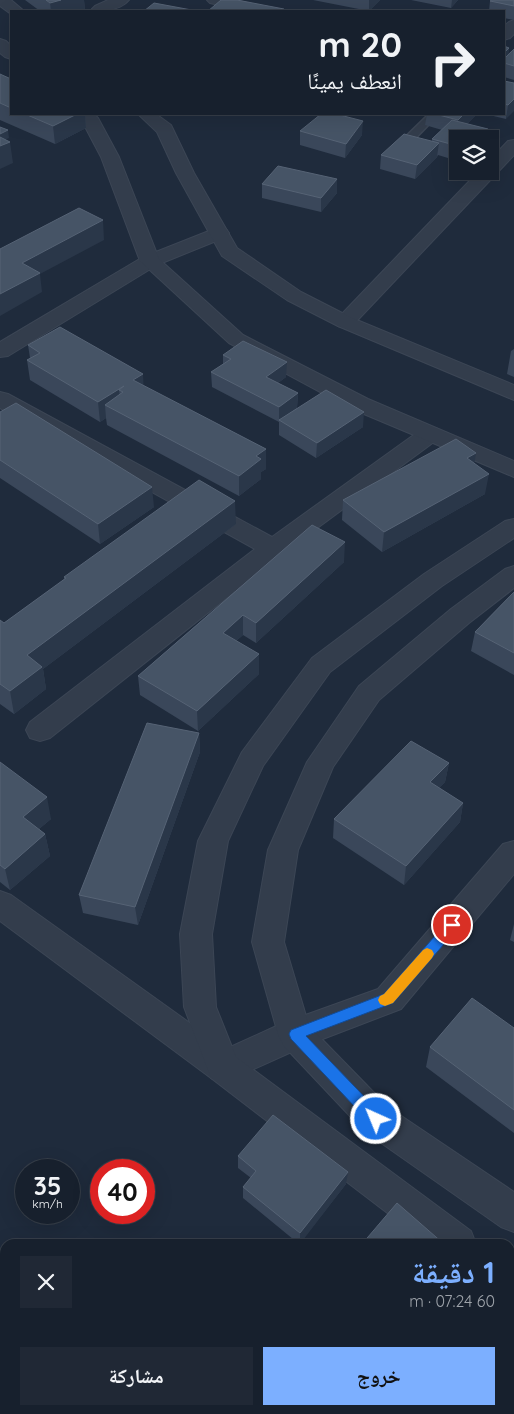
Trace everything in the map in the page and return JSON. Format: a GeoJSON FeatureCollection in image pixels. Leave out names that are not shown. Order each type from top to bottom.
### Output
{"type":"FeatureCollection","features":[{"type":"Feature","properties":{"kind":"street"},"geometry":{"type":"LineString","coordinates":[[2,0],[15,10]]}},
{"type":"Feature","properties":{"kind":"street"},"geometry":{"type":"LineString","coordinates":[[88,0],[102,10],[121,0]]}},
{"type":"Feature","properties":{"kind":"street"},"geometry":{"type":"LineString","coordinates":[[215,0],[260,10]]}},
{"type":"Feature","properties":{"kind":"street"},"geometry":{"type":"LineString","coordinates":[[505,34],[514,25]]}},
{"type":"Feature","properties":{"kind":"street"},"geometry":{"type":"LineString","coordinates":[[0,44],[10,53]]}},
{"type":"Feature","properties":{"kind":"street"},"geometry":{"type":"LineString","coordinates":[[85,115],[89,118],[110,157],[150,261],[236,340],[360,404],[514,470]]}},
{"type":"Feature","properties":{"kind":"street"},"geometry":{"type":"LineString","coordinates":[[147,115],[165,129],[185,173],[229,252],[294,296],[345,322],[514,392]]}},
{"type":"Feature","properties":{"kind":"street"},"geometry":{"type":"LineString","coordinates":[[499,163],[512,151]]}},
{"type":"Feature","properties":{"kind":"street"},"geometry":{"type":"LineString","coordinates":[[345,322],[481,180]]}},
{"type":"Feature","properties":{"kind":"street"},"geometry":{"type":"LineString","coordinates":[[0,351],[150,261],[219,233]]}},
{"type":"Feature","properties":{"kind":"street"},"geometry":{"type":"LineString","coordinates":[[3,404],[273,548]]}},
{"type":"Feature","properties":{"kind":"street"},"geometry":{"type":"LineString","coordinates":[[40,730],[273,548],[430,434]]}},
{"type":"Feature","properties":{"kind":"street"},"geometry":{"type":"LineString","coordinates":[[223,1067],[200,1007],[196,934],[213,841],[252,760],[321,664],[433,580],[514,527]]}},
{"type":"Feature","properties":{"kind":"street"},"geometry":{"type":"LineString","coordinates":[[514,575],[460,616],[369,693],[322,762],[283,850],[268,942],[295,1034],[376,1119],[514,1214]]}},
{"type":"Feature","properties":{"kind":"street"},"geometry":{"type":"LineString","coordinates":[[223,1067],[295,1034],[388,999],[511,864]]}},
{"type":"Feature","properties":{"kind":"street"},"geometry":{"type":"LineString","coordinates":[[0,904],[223,1067],[451,1239]]}},
{"type":"Feature","properties":{"kind":"lane"},"geometry":{"type":"LineString","coordinates":[[395,153],[433,115]]}},
{"type":"Feature","properties":{"kind":"building"},"geometry":{"type":"Polygon","coordinates":[[[46,0],[61,0],[50,3],[46,0]]]}},
{"type":"Feature","properties":{"kind":"building"},"geometry":{"type":"Polygon","coordinates":[[[221,0],[237,0],[284,9],[283,10],[209,10],[221,0]]]}},
{"type":"Feature","properties":{"kind":"building"},"geometry":{"type":"Polygon","coordinates":[[[514,0],[514,6],[490,1],[514,0]]]}},
{"type":"Feature","properties":{"kind":"building"},"geometry":{"type":"Polygon","coordinates":[[[154,3],[192,10],[145,10],[154,3]]]}},
{"type":"Feature","properties":{"kind":"building"},"geometry":{"type":"Polygon","coordinates":[[[514,49],[514,66],[505,63],[505,58],[514,49]]]}},
{"type":"Feature","properties":{"kind":"building"},"geometry":{"type":"Polygon","coordinates":[[[0,74],[10,79],[10,108],[0,103],[0,74]]]}},
{"type":"Feature","properties":{"kind":"building"},"geometry":{"type":"Polygon","coordinates":[[[505,81],[514,83],[514,99],[508,105],[505,104],[505,81]]]}},
{"type":"Feature","properties":{"kind":"building"},"geometry":{"type":"Polygon","coordinates":[[[27,115],[75,115],[53,126],[27,115]]]}},
{"type":"Feature","properties":{"kind":"building"},"geometry":{"type":"Polygon","coordinates":[[[320,115],[340,115],[363,121],[346,144],[300,131],[320,115]]]}},
{"type":"Feature","properties":{"kind":"building"},"geometry":{"type":"Polygon","coordinates":[[[439,115],[463,115],[458,120],[439,115]]]}},
{"type":"Feature","properties":{"kind":"building"},"geometry":{"type":"Polygon","coordinates":[[[452,120],[488,129],[449,130],[449,144],[432,139],[452,120]]]}},
{"type":"Feature","properties":{"kind":"building"},"geometry":{"type":"Polygon","coordinates":[[[0,127],[8,130],[0,134],[0,127]]]}},
{"type":"Feature","properties":{"kind":"building"},"geometry":{"type":"Polygon","coordinates":[[[404,134],[439,143],[417,165],[381,155],[404,134]]]}},
{"type":"Feature","properties":{"kind":"building"},"geometry":{"type":"Polygon","coordinates":[[[0,137],[10,142],[0,146],[0,137]]]}},
{"type":"Feature","properties":{"kind":"building"},"geometry":{"type":"Polygon","coordinates":[[[278,166],[337,179],[321,198],[262,184],[278,166]]]}},
{"type":"Feature","properties":{"kind":"building"},"geometry":{"type":"Polygon","coordinates":[[[79,208],[103,220],[22,263],[40,273],[0,294],[0,249],[79,208]]]}},
{"type":"Feature","properties":{"kind":"building"},"geometry":{"type":"Polygon","coordinates":[[[60,327],[143,374],[133,380],[266,449],[256,456],[261,459],[239,476],[105,405],[123,392],[119,390],[124,386],[98,402],[27,360],[40,353],[28,345],[60,327]]]}},
{"type":"Feature","properties":{"kind":"building"},"geometry":{"type":"Polygon","coordinates":[[[243,341],[287,362],[266,377],[298,393],[279,407],[211,372],[231,359],[223,355],[243,341]]]}},
{"type":"Feature","properties":{"kind":"building"},"geometry":{"type":"Polygon","coordinates":[[[326,390],[364,412],[317,443],[279,420],[326,390]]]}},
{"type":"Feature","properties":{"kind":"building"},"geometry":{"type":"Polygon","coordinates":[[[16,403],[152,487],[98,524],[0,460],[0,412],[16,403]]]}},
{"type":"Feature","properties":{"kind":"building"},"geometry":{"type":"Polygon","coordinates":[[[456,439],[476,453],[467,458],[489,474],[384,532],[343,500],[456,439]]]}},
{"type":"Feature","properties":{"kind":"building"},"geometry":{"type":"Polygon","coordinates":[[[199,480],[235,501],[27,655],[42,667],[10,691],[0,684],[0,620],[4,623],[66,578],[64,577],[199,480]]]}},
{"type":"Feature","properties":{"kind":"building"},"geometry":{"type":"Polygon","coordinates":[[[312,525],[345,542],[256,623],[243,615],[223,633],[259,654],[197,711],[138,676],[312,525]]]}},
{"type":"Feature","properties":{"kind":"building"},"geometry":{"type":"Polygon","coordinates":[[[514,592],[514,653],[475,632],[514,592]]]}},
{"type":"Feature","properties":{"kind":"building"},"geometry":{"type":"Polygon","coordinates":[[[147,723],[199,733],[135,907],[79,895],[147,723]]]}},
{"type":"Feature","properties":{"kind":"building"},"geometry":{"type":"Polygon","coordinates":[[[411,741],[449,763],[430,782],[463,803],[406,866],[334,819],[411,741]]]}},
{"type":"Feature","properties":{"kind":"building"},"geometry":{"type":"Polygon","coordinates":[[[0,762],[47,797],[23,817],[45,834],[5,869],[0,865],[0,762]]]}},
{"type":"Feature","properties":{"kind":"building"},"geometry":{"type":"Polygon","coordinates":[[[472,998],[514,1028],[514,1110],[430,1047],[472,998]]]}},
{"type":"Feature","properties":{"kind":"building"},"geometry":{"type":"Polygon","coordinates":[[[273,1115],[348,1172],[300,1233],[243,1187],[256,1171],[238,1156],[273,1115]]]}},
{"type":"Feature","properties":{"kind":"building"},"geometry":{"type":"Polygon","coordinates":[[[397,1203],[438,1239],[366,1239],[397,1203]]]}},
{"type":"Feature","properties":{"kind":"slow traffic"},"geometry":{"type":"LineString","coordinates":[[385,1000],[388,999],[427,954]]}},
{"type":"Feature","properties":{"kind":"route"},"geometry":{"type":"LineString","coordinates":[[376,1119],[295,1034],[388,999],[452,925]]}}]}
